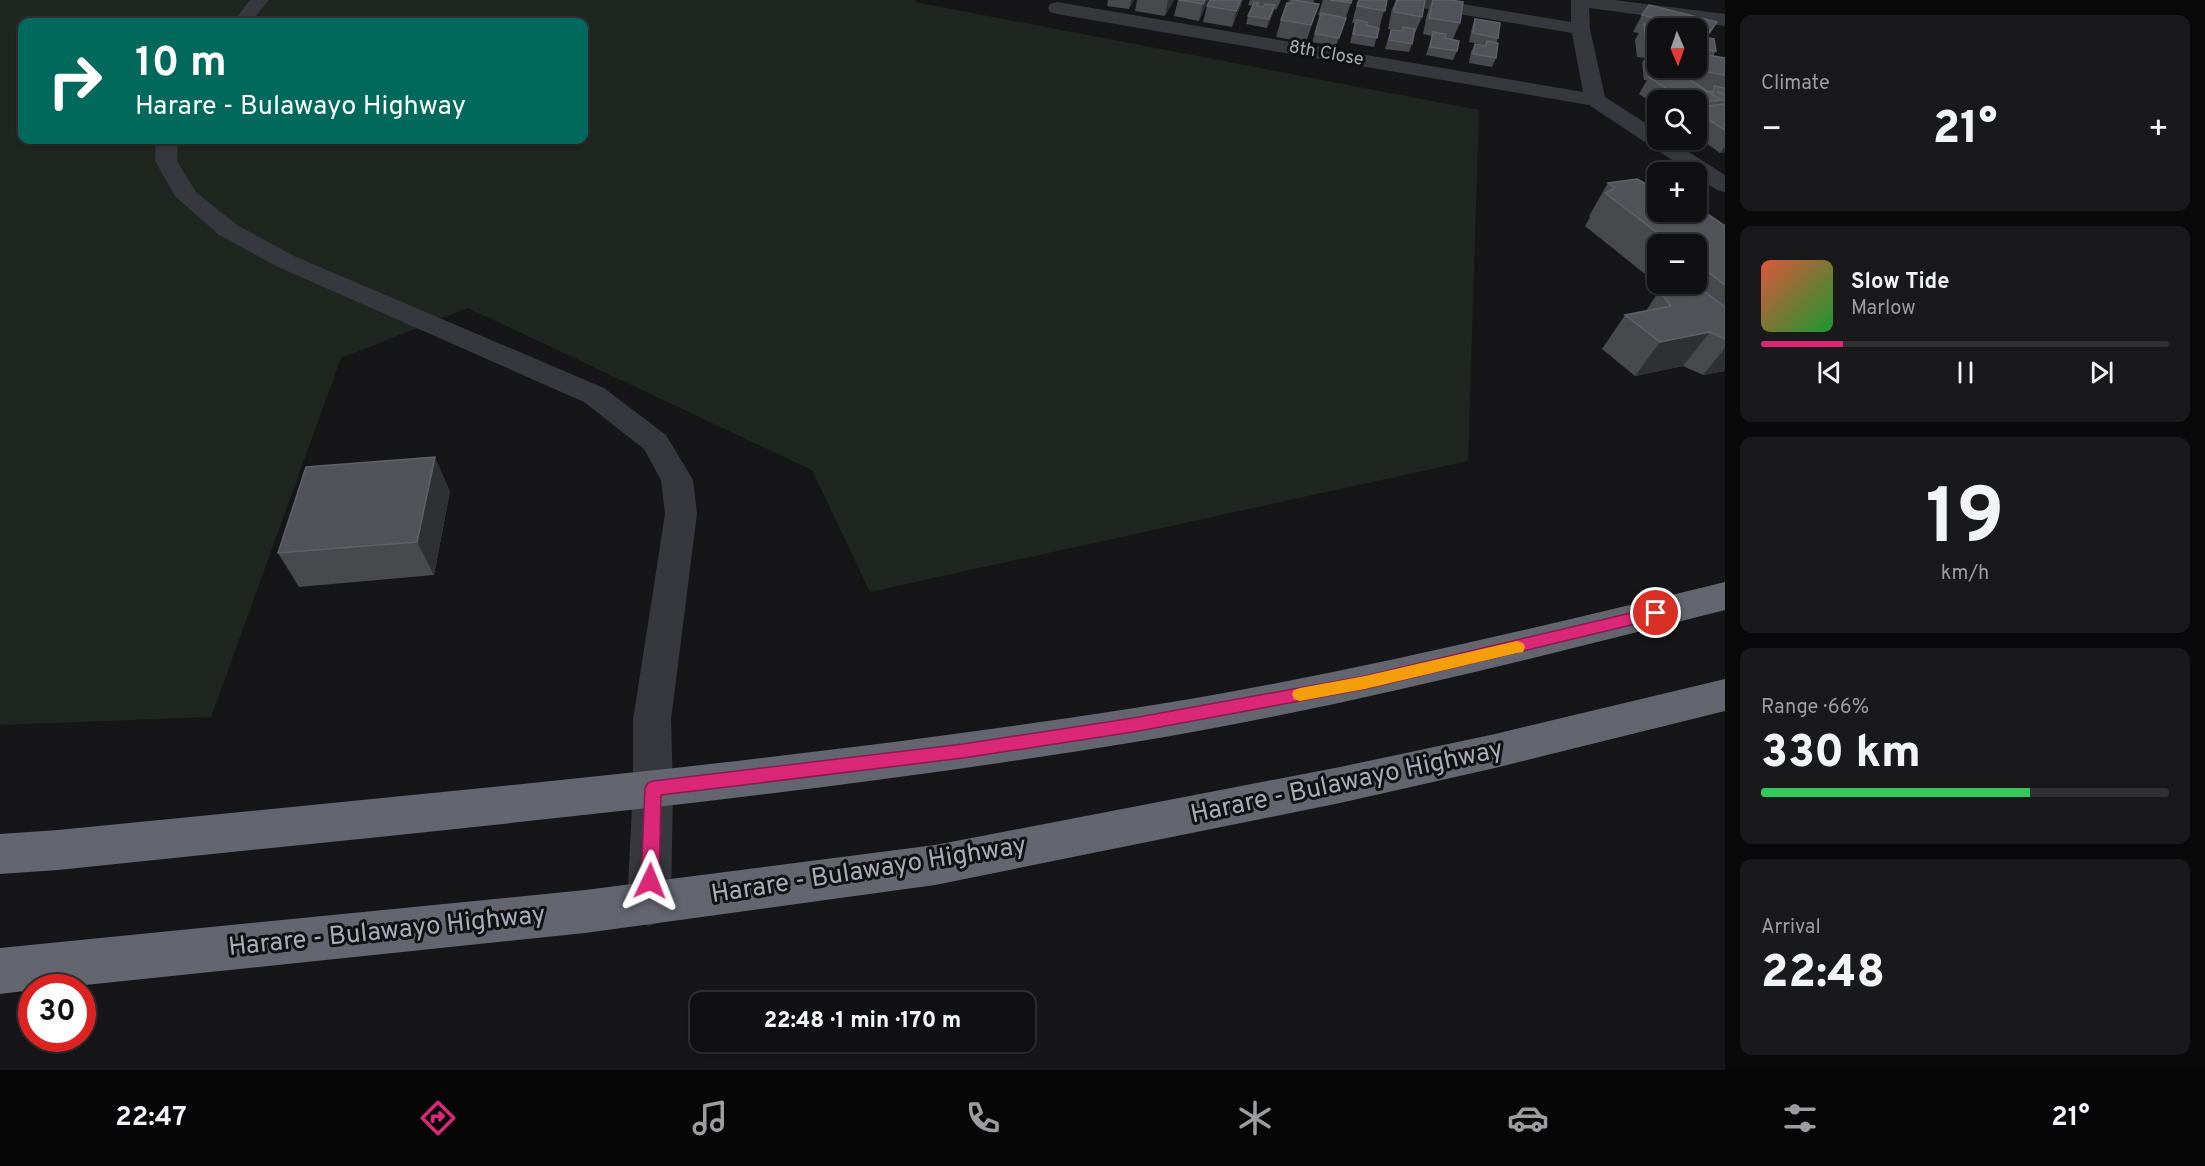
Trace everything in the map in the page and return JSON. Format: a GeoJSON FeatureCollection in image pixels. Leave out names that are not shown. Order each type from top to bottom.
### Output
{"type":"FeatureCollection","features":[{"type":"Feature","properties":{"kind":"highway"},"geometry":{"type":"LineString","coordinates":[[0,854],[70,849],[653,788],[963,751],[1133,725],[1365,682],[1725,596]]}},
{"type":"Feature","properties":{"kind":"highway","name":"Harare - Bulawayo Highway"},"geometry":{"type":"LineString","coordinates":[[0,971],[649,905],[936,864],[1183,818],[1561,737],[1725,695]]}},
{"type":"Feature","properties":{"kind":"street"},"geometry":{"type":"LineString","coordinates":[[245,18],[260,0]]}},
{"type":"Feature","properties":{"kind":"street"},"geometry":{"type":"LineString","coordinates":[[1404,0],[1581,29]]}},
{"type":"Feature","properties":{"kind":"street"},"geometry":{"type":"LineString","coordinates":[[1725,20],[1580,0],[1581,29],[1595,100],[1725,185]]}},
{"type":"Feature","properties":{"kind":"street","name":"8th Close"},"geometry":{"type":"LineString","coordinates":[[1057,8],[1595,100]]}},
{"type":"Feature","properties":{"kind":"street"},"geometry":{"type":"LineString","coordinates":[[167,144],[166,161],[187,196],[228,230],[285,261],[594,395],[655,442],[677,480],[681,514],[652,720],[653,788],[649,905]]}},
{"type":"Feature","properties":{"kind":"shaded area"},"geometry":{"type":"Polygon","coordinates":[[[0,0],[916,0],[915,2],[1479,110],[1468,461],[870,592],[812,470],[468,308],[341,358],[211,717],[0,725],[0,0]]]}},
{"type":"Feature","properties":{"kind":"building"},"geometry":{"type":"Polygon","coordinates":[[[1178,0],[1205,0],[1203,4],[1178,0]]]}},
{"type":"Feature","properties":{"kind":"building"},"geometry":{"type":"Polygon","coordinates":[[[1210,0],[1241,0],[1236,11],[1207,6],[1210,0]]]}},
{"type":"Feature","properties":{"kind":"building"},"geometry":{"type":"Polygon","coordinates":[[[1293,0],[1319,4],[1311,25],[1281,20],[1287,3],[1291,4],[1293,0]]]}},
{"type":"Feature","properties":{"kind":"building"},"geometry":{"type":"Polygon","coordinates":[[[1330,0],[1352,0],[1351,3],[1330,0]]]}},
{"type":"Feature","properties":{"kind":"building"},"geometry":{"type":"Polygon","coordinates":[[[1359,0],[1387,0],[1385,11],[1357,6],[1359,0]]]}},
{"type":"Feature","properties":{"kind":"building"},"geometry":{"type":"Polygon","coordinates":[[[1397,0],[1425,0],[1422,17],[1394,12],[1397,0]]]}},
{"type":"Feature","properties":{"kind":"building"},"geometry":{"type":"Polygon","coordinates":[[[1433,0],[1463,2],[1460,23],[1429,18],[1433,0]]]}},
{"type":"Feature","properties":{"kind":"building"},"geometry":{"type":"Polygon","coordinates":[[[1254,3],[1263,7],[1265,4],[1275,5],[1269,19],[1248,16],[1254,3]]]}},
{"type":"Feature","properties":{"kind":"building"},"geometry":{"type":"Polygon","coordinates":[[[1649,5],[1701,18],[1654,18],[1642,15],[1649,5]]]}},
{"type":"Feature","properties":{"kind":"building"},"geometry":{"type":"Polygon","coordinates":[[[1321,13],[1346,18],[1339,38],[1315,34],[1321,13]]]}},
{"type":"Feature","properties":{"kind":"building"},"geometry":{"type":"Polygon","coordinates":[[[1475,19],[1500,23],[1498,38],[1473,33],[1475,19]]]}},
{"type":"Feature","properties":{"kind":"building"},"geometry":{"type":"Polygon","coordinates":[[[1356,20],[1379,28],[1377,38],[1353,34],[1356,20]]]}},
{"type":"Feature","properties":{"kind":"building"},"geometry":{"type":"Polygon","coordinates":[[[1707,20],[1717,22],[1710,32],[1707,31],[1707,20]]]}},
{"type":"Feature","properties":{"kind":"building"},"geometry":{"type":"Polygon","coordinates":[[[1644,24],[1647,24],[1646,40],[1644,24]]]}},
{"type":"Feature","properties":{"kind":"building"},"geometry":{"type":"Polygon","coordinates":[[[1403,27],[1415,29],[1412,44],[1389,40],[1391,30],[1402,31],[1403,27]]]}},
{"type":"Feature","properties":{"kind":"building"},"geometry":{"type":"Polygon","coordinates":[[[1433,32],[1446,34],[1445,38],[1459,41],[1457,51],[1430,47],[1433,32]]]}},
{"type":"Feature","properties":{"kind":"building"},"geometry":{"type":"Polygon","coordinates":[[[1707,38],[1714,39],[1716,51],[1707,50],[1707,38]]]}},
{"type":"Feature","properties":{"kind":"building"},"geometry":{"type":"Polygon","coordinates":[[[1487,41],[1498,43],[1496,58],[1473,54],[1475,44],[1486,46],[1487,41]]]}},
{"type":"Feature","properties":{"kind":"building"},"geometry":{"type":"Polygon","coordinates":[[[1707,55],[1725,58],[1725,75],[1707,72],[1707,55]]]}},
{"type":"Feature","properties":{"kind":"building"},"geometry":{"type":"Polygon","coordinates":[[[1650,78],[1687,78],[1706,90],[1668,90],[1650,78]]]}},
{"type":"Feature","properties":{"kind":"building"},"geometry":{"type":"Polygon","coordinates":[[[1714,86],[1725,88],[1725,101],[1709,92],[1713,92],[1714,86]]]}},
{"type":"Feature","properties":{"kind":"building"},"geometry":{"type":"Polygon","coordinates":[[[1707,91],[1721,100],[1707,102],[1707,91]]]}},
{"type":"Feature","properties":{"kind":"building"},"geometry":{"type":"Polygon","coordinates":[[[1725,104],[1725,130],[1707,119],[1707,106],[1725,104]]]}},
{"type":"Feature","properties":{"kind":"building"},"geometry":{"type":"Polygon","coordinates":[[[1637,179],[1647,184],[1647,222],[1707,222],[1707,214],[1725,226],[1725,285],[1707,271],[1707,234],[1659,234],[1605,193],[1615,188],[1608,183],[1637,179]]]}},
{"type":"Feature","properties":{"kind":"building"},"geometry":{"type":"Polygon","coordinates":[[[1707,293],[1725,307],[1725,339],[1710,332],[1660,342],[1625,315],[1671,306],[1661,294],[1707,293]]]}},
{"type":"Feature","properties":{"kind":"building"},"geometry":{"type":"Polygon","coordinates":[[[435,457],[417,542],[278,553],[306,467],[435,457]]]}},
{"type":"Feature","properties":{"kind":"slow traffic"},"geometry":{"type":"LineString","coordinates":[[1300,694],[1365,682],[1517,647]]}},
{"type":"Feature","properties":{"kind":"route"},"geometry":{"type":"LineString","coordinates":[[650,881],[653,788],[963,751],[1133,725],[1365,682],[1656,613]]}}]}
